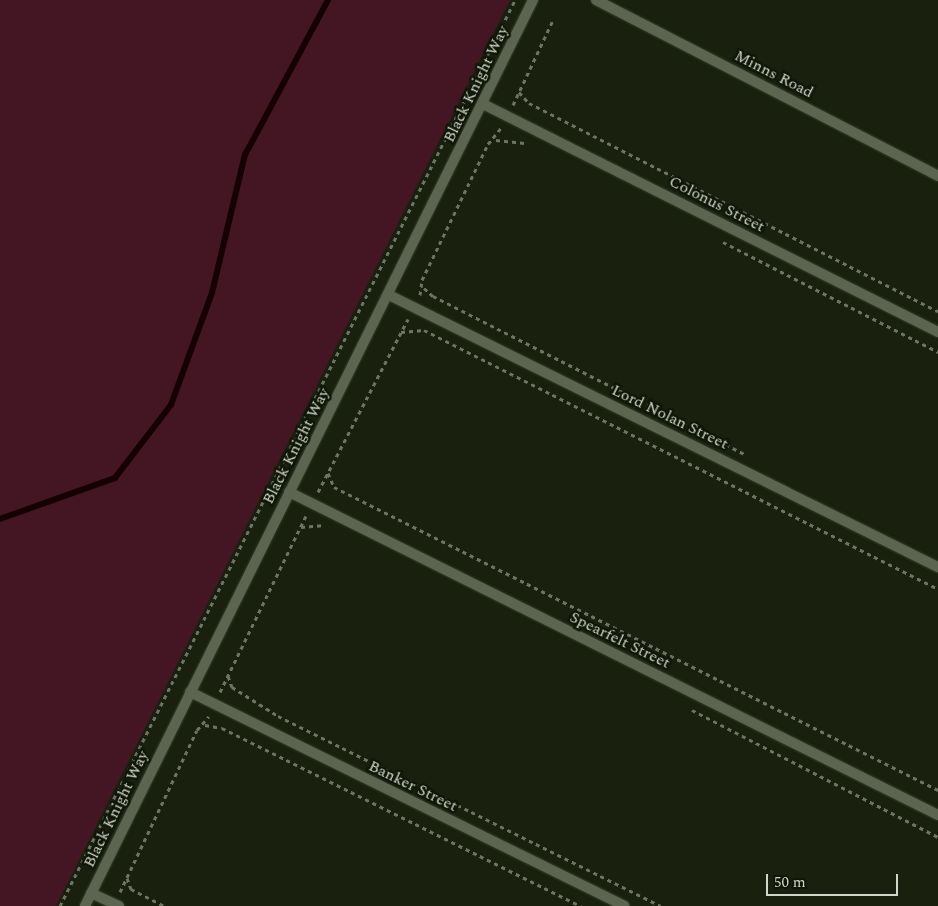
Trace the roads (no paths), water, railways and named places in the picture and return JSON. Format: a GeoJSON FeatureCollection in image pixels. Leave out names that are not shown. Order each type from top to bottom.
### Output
{"type":"FeatureCollection","features":[{"type":"Feature","properties":{"kind":"street","name":"Black Knight Way"},"geometry":{"type":"LineString","coordinates":[[84,906],[389,295],[533,0]]}},
{"type":"Feature","properties":{"kind":"street","name":"Minns Road"},"geometry":{"type":"LineString","coordinates":[[596,0],[938,176]]}},
{"type":"Feature","properties":{"kind":"street","name":"Colonus Street"},"geometry":{"type":"LineString","coordinates":[[483,104],[938,332]]}},
{"type":"Feature","properties":{"kind":"street","name":"Lord Nolan Street"},"geometry":{"type":"LineString","coordinates":[[389,295],[938,567]]}},
{"type":"Feature","properties":{"kind":"street","name":"Spearfelt Street"},"geometry":{"type":"LineString","coordinates":[[289,492],[938,815]]}},
{"type":"Feature","properties":{"kind":"street","name":"Banker Street"},"geometry":{"type":"LineString","coordinates":[[190,692],[624,906]]}},
{"type":"Feature","properties":{"kind":"street"},"geometry":{"type":"LineString","coordinates":[[91,893],[116,905]]}},
{"type":"Feature","properties":{"kind":"waterway"},"geometry":{"type":"LineString","coordinates":[[0,519],[115,478],[171,405],[212,293],[245,155],[328,0]]}}]}
